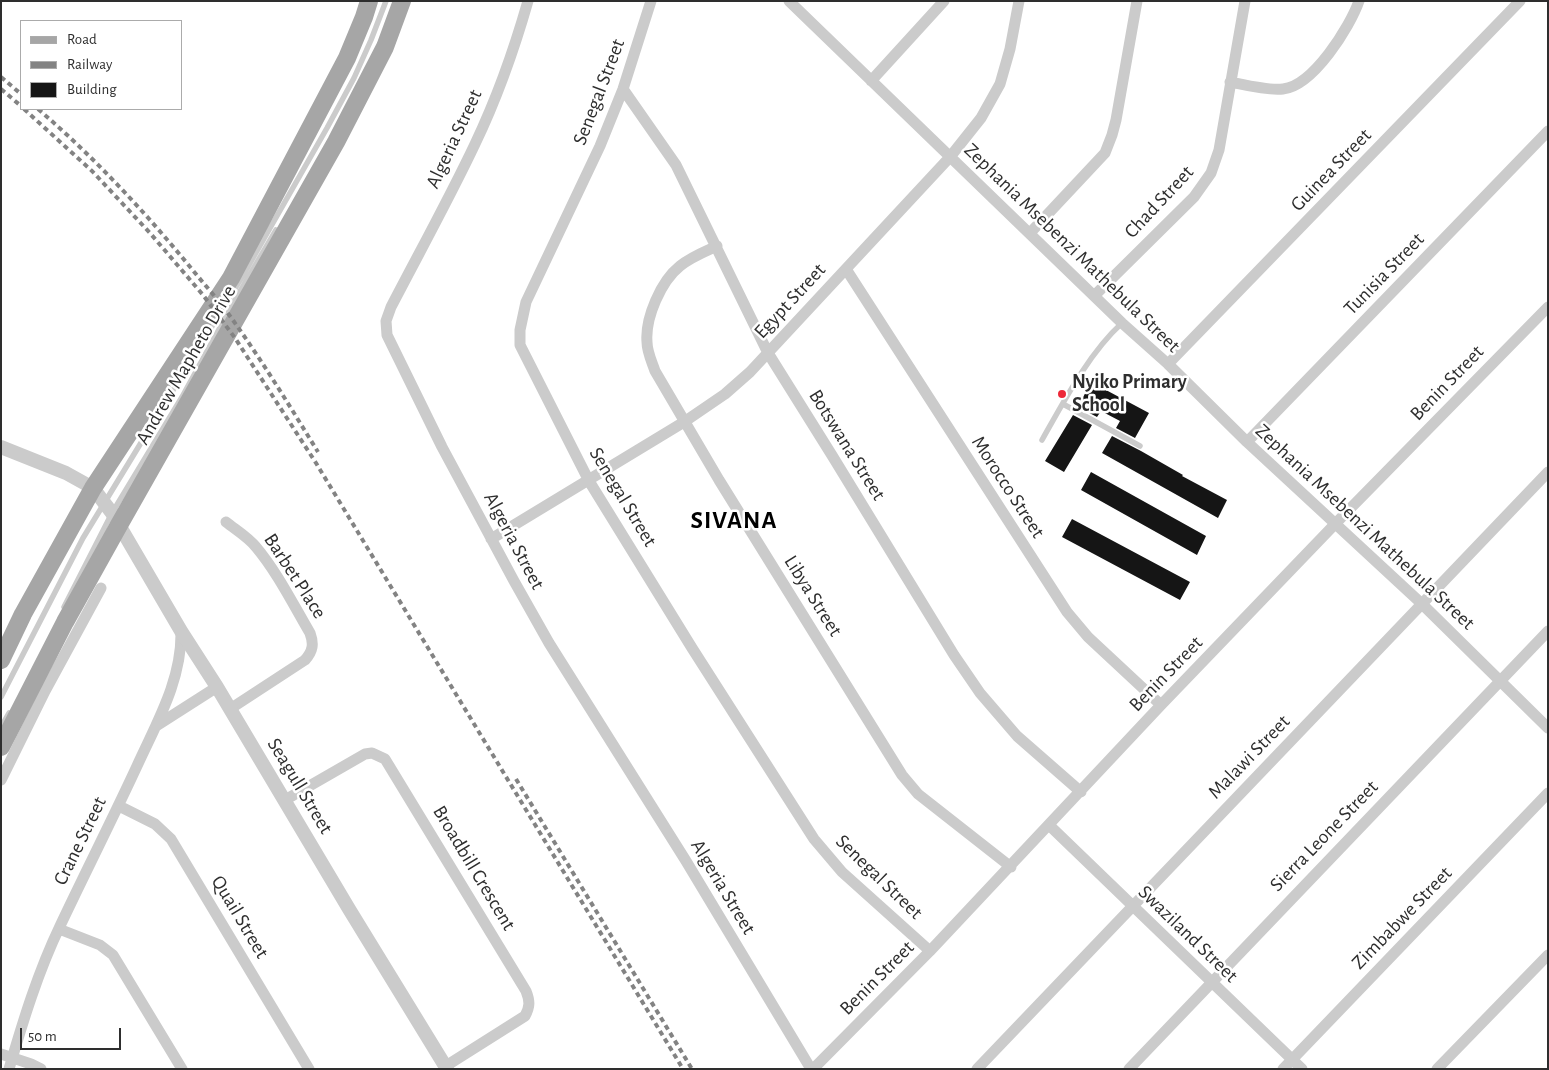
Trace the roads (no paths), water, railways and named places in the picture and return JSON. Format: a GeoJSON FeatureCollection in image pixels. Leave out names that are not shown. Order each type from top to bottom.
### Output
{"type":"FeatureCollection","features":[{"type":"Feature","properties":{"kind":"main road","name":"Andrew Mapheto Drive"},"geometry":{"type":"LineString","coordinates":[[1,660],[92,488],[231,278],[347,58],[364,17],[368,1]]}},
{"type":"Feature","properties":{"kind":"main road","name":"Andrew Mapheto Drive"},"geometry":{"type":"LineString","coordinates":[[1,747],[65,622],[112,513],[336,142],[385,46],[402,1]]}},
{"type":"Feature","properties":{"kind":"street","name":"Algeria Street"},"geometry":{"type":"LineString","coordinates":[[528,1],[502,80],[475,144],[391,306],[386,328],[392,348],[491,539],[549,643],[686,861],[812,1069]]}},
{"type":"Feature","properties":{"kind":"street","name":"Senegal Street"},"geometry":{"type":"LineString","coordinates":[[651,1],[623,89],[600,146],[526,302],[520,330],[520,345],[589,480],[692,648],[814,839],[842,872],[930,951]]}},
{"type":"Feature","properties":{"kind":"street"},"geometry":{"type":"LineString","coordinates":[[871,81],[944,1]]}},
{"type":"Feature","properties":{"kind":"street","name":"Egypt Street"},"geometry":{"type":"LineString","coordinates":[[491,539],[684,422],[738,383],[768,353],[950,157],[980,118],[1000,84],[1010,49],[1019,1]]}},
{"type":"Feature","properties":{"kind":"street"},"geometry":{"type":"LineString","coordinates":[[1030,233],[1105,153],[1116,120],[1137,1]]}},
{"type":"Feature","properties":{"kind":"street","name":"Chad Street"},"geometry":{"type":"LineString","coordinates":[[1095,295],[1204,185],[1211,174],[1218,150],[1245,1]]}},
{"type":"Feature","properties":{"kind":"street"},"geometry":{"type":"LineString","coordinates":[[1230,82],[1276,89],[1292,87],[1314,70],[1333,49],[1348,26],[1358,1]]}},
{"type":"Feature","properties":{"kind":"street","name":"Guinea Street"},"geometry":{"type":"LineString","coordinates":[[1168,364],[1520,1]]}},
{"type":"Feature","properties":{"kind":"street","name":"Zephania Msebenzi Mathebula Street"},"geometry":{"type":"LineString","coordinates":[[792,2],[871,81],[1122,323],[1168,364],[1247,442],[1422,604],[1548,728]]}},
{"type":"Feature","properties":{"kind":"street","name":"Botswana Street"},"geometry":{"type":"LineString","coordinates":[[623,89],[676,165],[768,353],[954,654],[980,693],[1017,736],[1081,792]]}},
{"type":"Feature","properties":{"kind":"street","name":"Tunisia Street"},"geometry":{"type":"LineString","coordinates":[[1247,442],[1548,131]]}},
{"type":"Feature","properties":{"kind":"street","name":"Libya Street"},"geometry":{"type":"LineString","coordinates":[[717,246],[691,258],[678,267],[662,288],[648,324],[647,344],[649,356],[684,422],[908,784],[918,794],[1011,867]]}},
{"type":"Feature","properties":{"kind":"street","name":"Morocco Street"},"geometry":{"type":"LineString","coordinates":[[846,269],[1076,625],[1161,705]]}},
{"type":"Feature","properties":{"kind":"street","name":"Benin Street"},"geometry":{"type":"LineString","coordinates":[[812,1069],[930,951],[1050,826],[1161,705],[1548,308]]}},
{"type":"Feature","properties":{"kind":"street"},"geometry":{"type":"LineString","coordinates":[[1,447],[66,474],[92,488]]}},
{"type":"Feature","properties":{"kind":"street","name":"Malawi Street"},"geometry":{"type":"LineString","coordinates":[[977,1069],[1548,472]]}},
{"type":"Feature","properties":{"kind":"street","name":"Seagull Street"},"geometry":{"type":"LineString","coordinates":[[92,488],[112,513],[349,909],[447,1068]]}},
{"type":"Feature","properties":{"kind":"street","name":"Barbet Place"},"geometry":{"type":"LineString","coordinates":[[226,522],[256,546],[310,633],[313,646],[311,653],[304,660],[230,709]]}},
{"type":"Feature","properties":{"kind":"street"},"geometry":{"type":"LineString","coordinates":[[1,780],[45,690],[100,588]]}},
{"type":"Feature","properties":{"kind":"street","name":"Crane Street"},"geometry":{"type":"LineString","coordinates":[[8,1069],[7,1055],[59,929],[119,806],[170,693],[177,672],[181,648],[181,630]]}},
{"type":"Feature","properties":{"kind":"street","name":"Sierra Leone Street"},"geometry":{"type":"LineString","coordinates":[[1129,1069],[1211,981],[1548,631]]}},
{"type":"Feature","properties":{"kind":"street"},"geometry":{"type":"LineString","coordinates":[[156,726],[217,687]]}},
{"type":"Feature","properties":{"kind":"street","name":"Broadbill Crescent"},"geometry":{"type":"LineString","coordinates":[[285,800],[365,754],[372,753],[385,759],[526,991],[529,1004],[525,1016],[447,1068]]}},
{"type":"Feature","properties":{"kind":"street","name":"Zimbabwe Street"},"geometry":{"type":"LineString","coordinates":[[1283,1069],[1548,793]]}},
{"type":"Feature","properties":{"kind":"street","name":"Quail Street"},"geometry":{"type":"LineString","coordinates":[[119,806],[155,824],[171,839],[309,1069]]}},
{"type":"Feature","properties":{"kind":"street","name":"Swaziland Street"},"geometry":{"type":"LineString","coordinates":[[1050,826],[1302,1069]]}},
{"type":"Feature","properties":{"kind":"street"},"geometry":{"type":"LineString","coordinates":[[59,929],[100,945],[113,955],[182,1069]]}},
{"type":"Feature","properties":{"kind":"street"},"geometry":{"type":"LineString","coordinates":[[1437,1069],[1548,955]]}},
{"type":"Feature","properties":{"kind":"street"},"geometry":{"type":"LineString","coordinates":[[7,1055],[41,1069]]}},
{"type":"Feature","properties":{"kind":"lane"},"geometry":{"type":"LineString","coordinates":[[59,616],[112,513],[149,432],[245,272],[354,78],[386,1]]}},
{"type":"Feature","properties":{"kind":"lane"},"geometry":{"type":"LineString","coordinates":[[341,116],[370,60]]}},
{"type":"Feature","properties":{"kind":"lane"},"geometry":{"type":"LineString","coordinates":[[319,158],[337,125]]}},
{"type":"Feature","properties":{"kind":"lane"},"geometry":{"type":"LineString","coordinates":[[1,698],[83,538],[112,513],[182,396],[235,300],[299,192]]}},
{"type":"Feature","properties":{"kind":"lane"},"geometry":{"type":"LineString","coordinates":[[1042,440],[1106,338],[1122,323]]}},
{"type":"Feature","properties":{"kind":"lane"},"geometry":{"type":"LineString","coordinates":[[1063,404],[1140,446]]}},
{"type":"Feature","properties":{"kind":"lane"},"geometry":{"type":"LineString","coordinates":[[1,727],[10,710]]}},
{"type":"Feature","properties":{"kind":"railway"},"geometry":{"type":"LineString","coordinates":[[1,77],[20,93]]}},
{"type":"Feature","properties":{"kind":"railway"},"geometry":{"type":"LineString","coordinates":[[1,89],[20,105]]}},
{"type":"Feature","properties":{"kind":"railway"},"geometry":{"type":"LineString","coordinates":[[25,110],[92,171],[150,233],[203,295],[235,338],[316,463],[683,1069]]}},
{"type":"Feature","properties":{"kind":"railway"},"geometry":{"type":"LineString","coordinates":[[39,110],[118,185],[218,301],[263,364],[318,452]]}},
{"type":"Feature","properties":{"kind":"railway"},"geometry":{"type":"LineString","coordinates":[[516,779],[692,1069]]}},
{"type":"Feature","properties":{"kind":"place","name":"Nyiko Primary School"},"geometry":{"type":"Point","coordinates":[1062,394]}},
{"type":"Feature","properties":{"kind":"district","name":"SIVANA"},"geometry":{"type":"Point","coordinates":[734,520]}}]}
